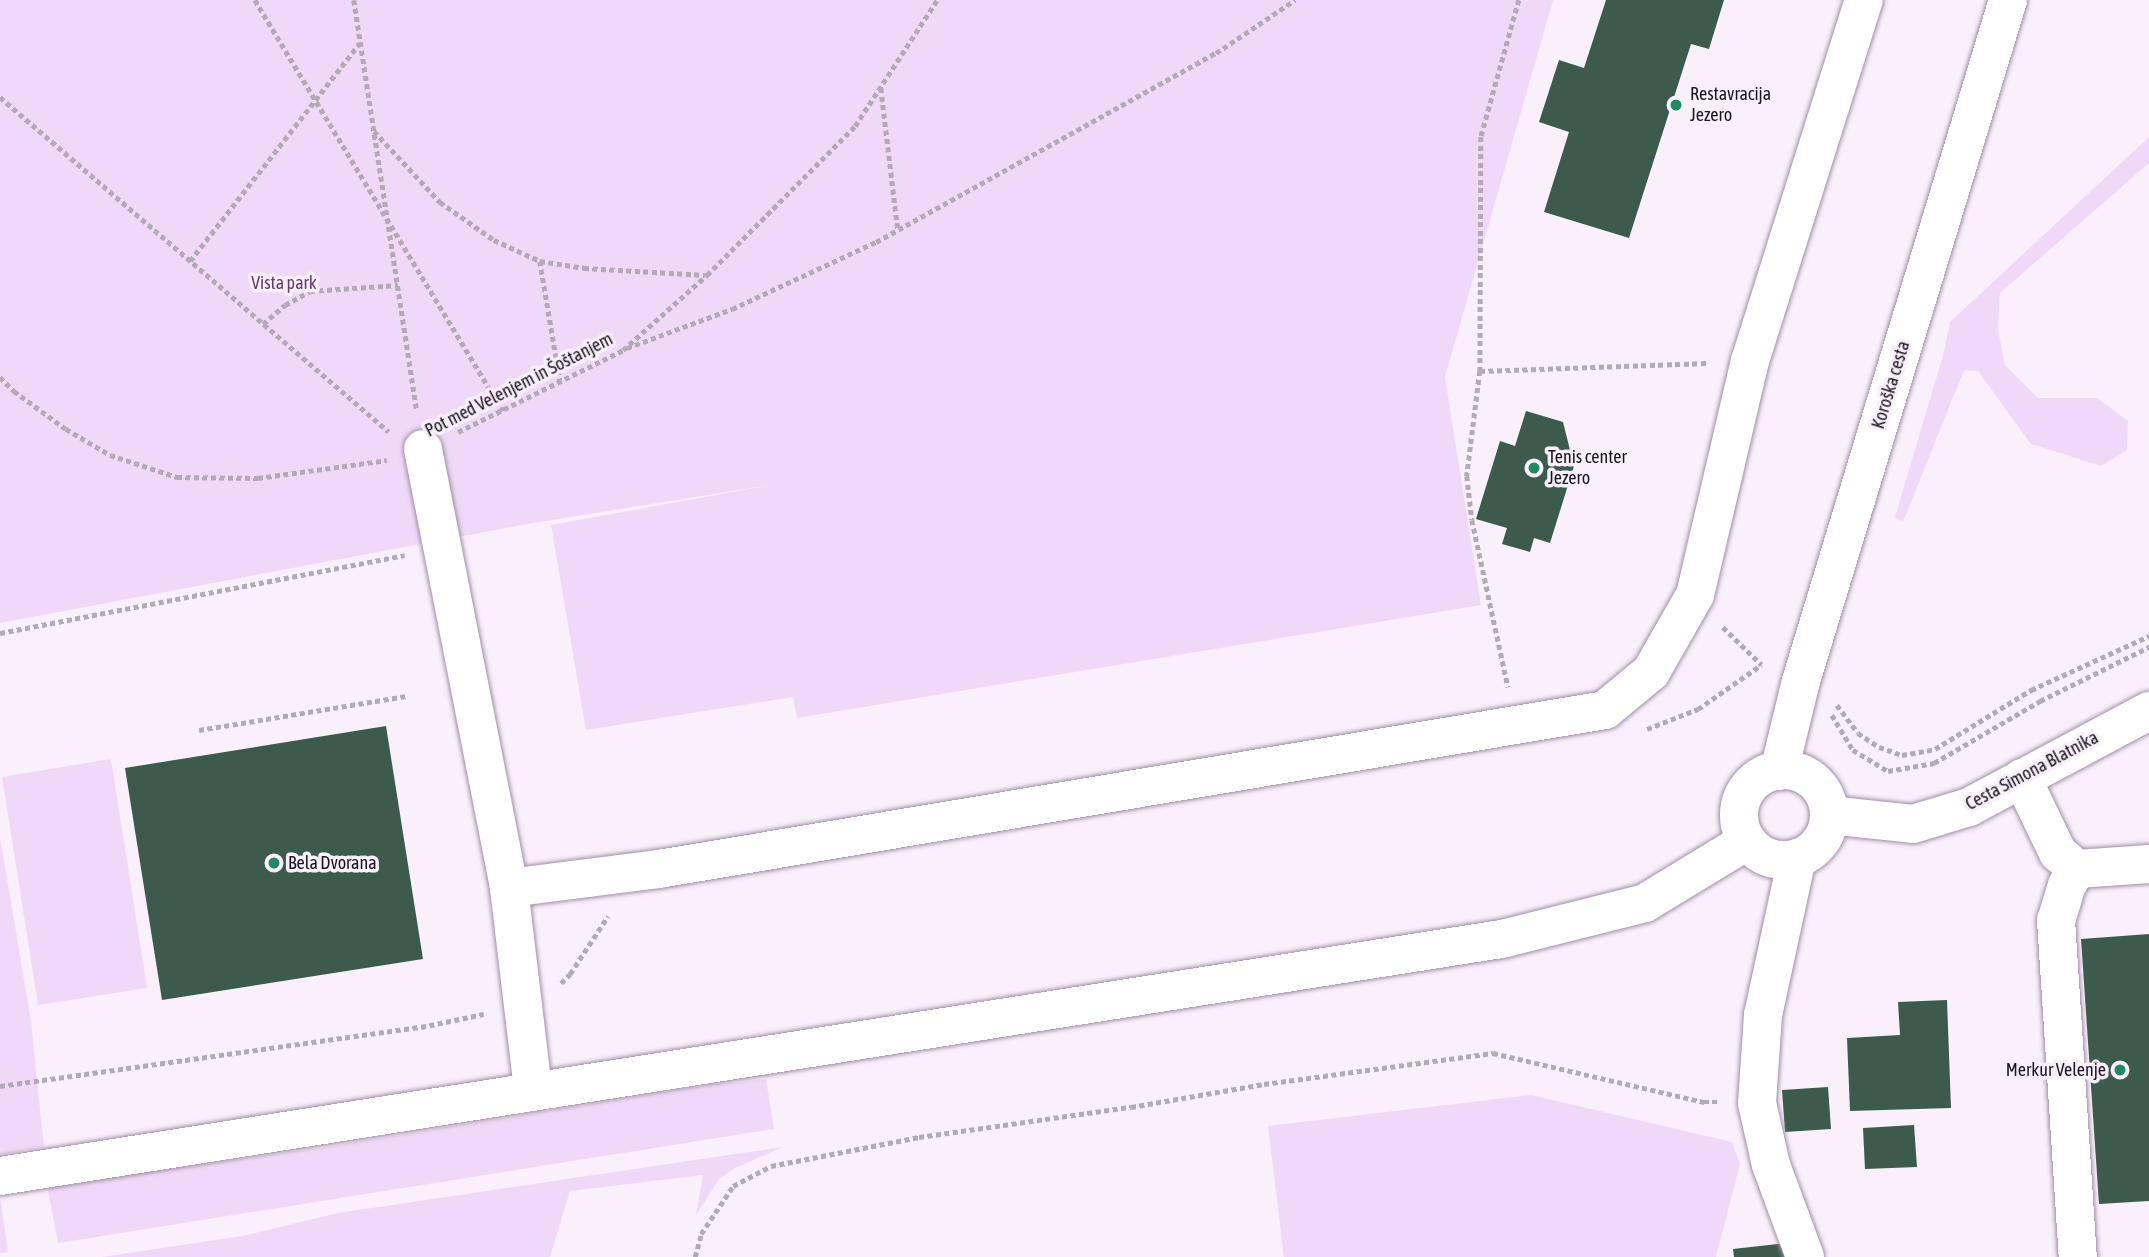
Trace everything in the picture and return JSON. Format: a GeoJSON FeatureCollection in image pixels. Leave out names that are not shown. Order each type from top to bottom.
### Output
{"type":"FeatureCollection","features":[{"type":"Feature","properties":{"kind":"street"},"geometry":{"type":"LineString","coordinates":[[509,888],[659,869],[1605,710],[1651,672],[1695,594],[1751,361],[1864,0]]}},
{"type":"Feature","properties":{"kind":"street","name":"Koroška cesta"},"geometry":{"type":"LineString","coordinates":[[1779,771],[1800,686],[2008,0]]}},
{"type":"Feature","properties":{"kind":"street"},"geometry":{"type":"LineString","coordinates":[[420,452],[509,888],[533,1090]]}},
{"type":"Feature","properties":{"kind":"street","name":"Cesta Simona Blatnika"},"geometry":{"type":"LineString","coordinates":[[1829,815],[1913,824],[1969,807],[2149,711]]}},
{"type":"Feature","properties":{"kind":"street"},"geometry":{"type":"LineString","coordinates":[[1779,771],[1794,772],[1819,788],[1829,815],[1820,842],[1797,858],[1770,858],[1747,841],[1740,820],[1743,797],[1752,784],[1764,775],[1779,771]]}},
{"type":"Feature","properties":{"kind":"street"},"geometry":{"type":"LineString","coordinates":[[2022,778],[2058,853],[2077,869],[2149,864]]}},
{"type":"Feature","properties":{"kind":"street"},"geometry":{"type":"LineString","coordinates":[[0,1176],[1502,939],[1645,903],[1747,841]]}},
{"type":"Feature","properties":{"kind":"street"},"geometry":{"type":"LineString","coordinates":[[1797,858],[1763,1015],[1757,1103],[1771,1165],[1805,1257]]}},
{"type":"Feature","properties":{"kind":"street"},"geometry":{"type":"LineString","coordinates":[[2077,869],[2067,885],[2056,920],[2078,1257]]}},
{"type":"Feature","properties":{"kind":"path"},"geometry":{"type":"LineString","coordinates":[[255,0],[503,411]]}},
{"type":"Feature","properties":{"kind":"path"},"geometry":{"type":"LineString","coordinates":[[354,0],[398,285],[420,452]]}},
{"type":"Feature","properties":{"kind":"path","name":"Pot med Velenjem in Šoštanjem"},"geometry":{"type":"LineString","coordinates":[[0,377],[14,391],[66,429],[110,456],[177,477],[258,478],[420,452],[623,350],[707,275],[855,126],[937,0]]}},
{"type":"Feature","properties":{"kind":"path"},"geometry":{"type":"LineString","coordinates":[[623,350],[732,309],[898,230],[1216,53],[1295,0]]}},
{"type":"Feature","properties":{"kind":"path"},"geometry":{"type":"LineString","coordinates":[[1517,726],[1472,520],[1467,477],[1480,371],[1480,137],[1520,0]]}},
{"type":"Feature","properties":{"kind":"path"},"geometry":{"type":"LineString","coordinates":[[190,261],[360,42]]}},
{"type":"Feature","properties":{"kind":"path"},"geometry":{"type":"LineString","coordinates":[[881,86],[898,230]]}},
{"type":"Feature","properties":{"kind":"path"},"geometry":{"type":"LineString","coordinates":[[0,97],[263,324],[420,452]]}},
{"type":"Feature","properties":{"kind":"path"},"geometry":{"type":"LineString","coordinates":[[374,130],[440,202],[494,240],[540,261],[584,268],[707,275]]}},
{"type":"Feature","properties":{"kind":"path"},"geometry":{"type":"LineString","coordinates":[[540,261],[560,380]]}},
{"type":"Feature","properties":{"kind":"path"},"geometry":{"type":"LineString","coordinates":[[263,324],[285,305],[310,290],[398,285]]}},
{"type":"Feature","properties":{"kind":"path"},"geometry":{"type":"LineString","coordinates":[[1480,371],[1751,361]]}},
{"type":"Feature","properties":{"kind":"path"},"geometry":{"type":"LineString","coordinates":[[0,634],[409,555]]}},
{"type":"Feature","properties":{"kind":"path"},"geometry":{"type":"LineString","coordinates":[[1695,594],[1735,641],[1761,665],[1821,701],[1839,723],[1853,750],[1888,771],[1934,764],[2040,701],[2149,647]]}},
{"type":"Feature","properties":{"kind":"path"},"geometry":{"type":"LineString","coordinates":[[1753,670],[1831,697],[1858,733],[1879,747],[1902,755],[1935,750],[2031,690],[2149,636]]}},
{"type":"Feature","properties":{"kind":"path"},"geometry":{"type":"LineString","coordinates":[[1635,732],[1698,709],[1761,665]]}},
{"type":"Feature","properties":{"kind":"path"},"geometry":{"type":"LineString","coordinates":[[199,730],[406,696]]}},
{"type":"Feature","properties":{"kind":"path"},"geometry":{"type":"LineString","coordinates":[[0,1086],[421,1027],[538,1003],[570,974],[612,910]]}},
{"type":"Feature","properties":{"kind":"path"},"geometry":{"type":"LineString","coordinates":[[695,1257],[701,1234],[733,1186],[771,1166],[919,1137],[1131,1107],[1264,1084],[1493,1054],[1703,1102],[1757,1103]]}},
{"type":"Feature","properties":{"kind":"green space","name":"Vista park"},"geometry":{"type":"Polygon","coordinates":[[[0,0],[1553,0],[1445,377],[1481,605],[797,718],[793,697],[586,730],[551,525],[777,484],[533,523],[0,623],[0,0]]]}},
{"type":"Feature","properties":{"kind":"green space"},"geometry":{"type":"Polygon","coordinates":[[[2149,137],[2149,163],[2000,293],[1998,330],[2005,365],[2038,398],[2097,398],[2128,421],[2127,450],[2101,466],[2031,444],[1978,371],[1964,370],[1903,522],[1895,517],[1944,352],[1950,322],[2149,137]]]}},
{"type":"Feature","properties":{"kind":"green space"},"geometry":{"type":"Polygon","coordinates":[[[111,759],[147,988],[38,1005],[2,777],[111,759]]]}},
{"type":"Feature","properties":{"kind":"green space"},"geometry":{"type":"Polygon","coordinates":[[[0,837],[31,1021],[44,1147],[0,1154],[0,837]]]}},
{"type":"Feature","properties":{"kind":"green space"},"geometry":{"type":"Polygon","coordinates":[[[766,1079],[774,1129],[58,1243],[47,1186],[320,1148],[708,1085],[766,1079]]]}},
{"type":"Feature","properties":{"kind":"green space"},"geometry":{"type":"Polygon","coordinates":[[[1531,1095],[1732,1142],[1740,1164],[1716,1257],[1284,1257],[1268,1126],[1531,1095]]]}},
{"type":"Feature","properties":{"kind":"green space"},"geometry":{"type":"Polygon","coordinates":[[[783,1147],[735,1168],[719,1179],[696,1215],[703,1175],[570,1191],[550,1257],[102,1257],[242,1236],[338,1213],[783,1147]]]}},
{"type":"Feature","properties":{"kind":"green space"},"geometry":{"type":"Polygon","coordinates":[[[0,1196],[8,1252],[0,1253],[0,1196]]]}},
{"type":"Feature","properties":{"kind":"building"},"geometry":{"type":"Polygon","coordinates":[[[1606,0],[1724,0],[1709,49],[1691,44],[1629,238],[1544,212],[1569,132],[1539,122],[1559,60],[1584,68],[1606,0]]]}},
{"type":"Feature","properties":{"kind":"building"},"geometry":{"type":"Polygon","coordinates":[[[1526,411],[1563,422],[1574,466],[1550,543],[1534,538],[1530,552],[1502,544],[1507,528],[1476,519],[1500,441],[1515,446],[1526,411]]]}},
{"type":"Feature","properties":{"kind":"building","name":"Bela Dvorana"},"geometry":{"type":"Polygon","coordinates":[[[386,726],[423,959],[162,1000],[125,768],[386,726]]]}},
{"type":"Feature","properties":{"kind":"building","name":"Merkur Velenje"},"geometry":{"type":"Polygon","coordinates":[[[2149,934],[2149,1201],[2099,1204],[2081,939],[2149,934]]]}},
{"type":"Feature","properties":{"kind":"building"},"geometry":{"type":"Polygon","coordinates":[[[1947,1000],[1951,1108],[1850,1111],[1847,1038],[1900,1035],[1898,1002],[1947,1000]]]}},
{"type":"Feature","properties":{"kind":"building"},"geometry":{"type":"Polygon","coordinates":[[[1828,1087],[1831,1129],[1785,1132],[1782,1090],[1828,1087]]]}},
{"type":"Feature","properties":{"kind":"building"},"geometry":{"type":"Polygon","coordinates":[[[1914,1125],[1917,1167],[1865,1169],[1863,1128],[1914,1125]]]}},
{"type":"Feature","properties":{"kind":"building"},"geometry":{"type":"Polygon","coordinates":[[[1787,1243],[1788,1257],[1734,1257],[1733,1249],[1787,1243]]]}},
{"type":"Feature","properties":{"kind":"place","name":"Restavracija Jezero"},"geometry":{"type":"Point","coordinates":[1676,105]}},
{"type":"Feature","properties":{"kind":"place","name":"Tenis center Jezero"},"geometry":{"type":"Point","coordinates":[1534,468]}},
{"type":"Feature","properties":{"kind":"place","name":"Bela Dvorana"},"geometry":{"type":"Point","coordinates":[274,863]}},
{"type":"Feature","properties":{"kind":"place","name":"Merkur Velenje"},"geometry":{"type":"Point","coordinates":[2120,1070]}}]}
